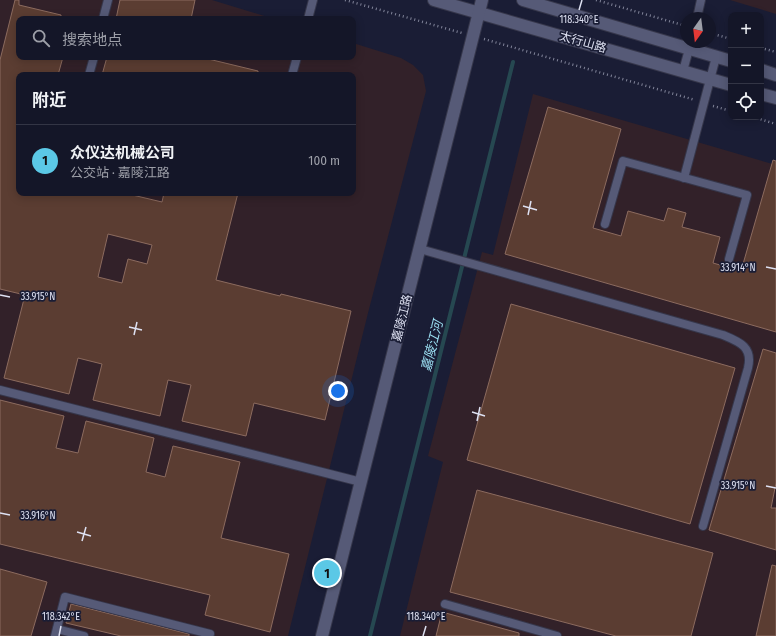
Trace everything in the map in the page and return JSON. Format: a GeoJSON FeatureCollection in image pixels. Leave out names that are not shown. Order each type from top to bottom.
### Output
{"type":"FeatureCollection","features":[{"type":"Feature","properties":{"kind":"street","name":"太行山路"},"geometry":{"type":"LineString","coordinates":[[434,0],[728,84]]}},
{"type":"Feature","properties":{"kind":"street","name":"嘉陵江路"},"geometry":{"type":"LineString","coordinates":[[322,636],[482,0]]}},
{"type":"Feature","properties":{"kind":"street","name":"太行山路"},"geometry":{"type":"LineString","coordinates":[[523,0],[680,43]]}},
{"type":"Feature","properties":{"kind":"street","name":"太行山路"},"geometry":{"type":"LineString","coordinates":[[695,48],[728,60]]}},
{"type":"Feature","properties":{"kind":"street"},"geometry":{"type":"LineString","coordinates":[[764,71],[776,75]]}},
{"type":"Feature","properties":{"kind":"street"},"geometry":{"type":"LineString","coordinates":[[764,95],[776,98]]}},
{"type":"Feature","properties":{"kind":"lane"},"geometry":{"type":"LineString","coordinates":[[104,16],[108,0]]}},
{"type":"Feature","properties":{"kind":"lane"},"geometry":{"type":"LineString","coordinates":[[309,16],[313,0]]}},
{"type":"Feature","properties":{"kind":"lane"},"geometry":{"type":"LineString","coordinates":[[698,12],[701,0]]}},
{"type":"Feature","properties":{"kind":"lane"},"geometry":{"type":"LineString","coordinates":[[683,71],[689,48]]}},
{"type":"Feature","properties":{"kind":"lane"},"geometry":{"type":"LineString","coordinates":[[684,178],[716,57]]}},
{"type":"Feature","properties":{"kind":"lane"},"geometry":{"type":"LineString","coordinates":[[90,72],[93,60]]}},
{"type":"Feature","properties":{"kind":"lane"},"geometry":{"type":"LineString","coordinates":[[293,72],[296,60]]}},
{"type":"Feature","properties":{"kind":"lane"},"geometry":{"type":"LineString","coordinates":[[605,224],[623,161],[747,195],[729,259]]}},
{"type":"Feature","properties":{"kind":"lane"},"geometry":{"type":"LineString","coordinates":[[420,249],[488,267],[723,335],[738,341],[747,349],[750,359],[748,368],[703,526]]}},
{"type":"Feature","properties":{"kind":"lane"},"geometry":{"type":"LineString","coordinates":[[0,390],[360,482]]}},
{"type":"Feature","properties":{"kind":"lane"},"geometry":{"type":"LineString","coordinates":[[84,636],[56,633],[65,597],[212,635]]}},
{"type":"Feature","properties":{"kind":"lane"},"geometry":{"type":"LineString","coordinates":[[445,604],[557,636]]}},
{"type":"Feature","properties":{"kind":"path"},"geometry":{"type":"LineString","coordinates":[[345,0],[728,110]]}},
{"type":"Feature","properties":{"kind":"path"},"geometry":{"type":"LineString","coordinates":[[596,0],[680,24]]}},
{"type":"Feature","properties":{"kind":"path"},"geometry":{"type":"LineString","coordinates":[[716,35],[728,38]]}},
{"type":"Feature","properties":{"kind":"path"},"geometry":{"type":"LineString","coordinates":[[764,49],[776,52]]}},
{"type":"Feature","properties":{"kind":"path"},"geometry":{"type":"LineString","coordinates":[[763,120],[776,124]]}},
{"type":"Feature","properties":{"kind":"shaded area"},"geometry":{"type":"Polygon","coordinates":[[[0,0],[212,0],[264,16],[16,16],[16,60],[356,60],[356,44],[401,58],[413,65],[423,75],[426,91],[368,313],[288,636],[0,636],[0,0]]]}},
{"type":"Feature","properties":{"kind":"shaded area"},"geometry":{"type":"Polygon","coordinates":[[[730,0],[776,0],[776,14],[730,0]]]}},
{"type":"Feature","properties":{"kind":"shaded area"},"geometry":{"type":"Polygon","coordinates":[[[533,94],[776,165],[776,636],[400,636],[443,462],[428,456],[482,252],[493,255],[533,94]]]}},
{"type":"Feature","properties":{"kind":"building"},"geometry":{"type":"Polygon","coordinates":[[[15,0],[19,0],[19,5],[61,16],[16,16],[16,60],[62,60],[59,72],[16,72],[16,196],[137,196],[162,202],[163,196],[237,196],[216,280],[280,296],[281,294],[351,311],[325,420],[254,403],[246,436],[182,421],[191,385],[168,380],[160,416],[93,400],[102,364],[78,358],[69,394],[4,378],[25,295],[0,289],[0,60],[15,0]],[[108,234],[98,277],[122,283],[128,259],[147,264],[152,245],[108,234]]]}},
{"type":"Feature","properties":{"kind":"building"},"geometry":{"type":"Polygon","coordinates":[[[120,0],[195,0],[192,16],[117,16],[120,0]]]}},
{"type":"Feature","properties":{"kind":"building"},"geometry":{"type":"Polygon","coordinates":[[[106,60],[212,60],[258,71],[258,72],[103,72],[106,60]]]}},
{"type":"Feature","properties":{"kind":"building"},"geometry":{"type":"Polygon","coordinates":[[[548,107],[621,129],[593,228],[621,236],[628,211],[664,221],[668,208],[686,213],[682,227],[720,237],[713,263],[741,271],[773,160],[776,161],[776,332],[505,254],[548,107]]]}},
{"type":"Feature","properties":{"kind":"building"},"geometry":{"type":"Polygon","coordinates":[[[511,304],[735,368],[690,524],[467,460],[511,304]]]}},
{"type":"Feature","properties":{"kind":"building"},"geometry":{"type":"Polygon","coordinates":[[[763,349],[776,353],[776,483],[771,508],[776,508],[776,550],[709,530],[763,349]]]}},
{"type":"Feature","properties":{"kind":"building"},"geometry":{"type":"Polygon","coordinates":[[[0,400],[64,416],[56,448],[78,453],[86,421],[154,438],[146,472],[165,477],[173,446],[240,462],[221,538],[289,554],[270,632],[205,615],[210,595],[0,544],[0,400]]]}},
{"type":"Feature","properties":{"kind":"building"},"geometry":{"type":"Polygon","coordinates":[[[477,490],[713,553],[691,636],[616,636],[450,592],[477,490]]]}},
{"type":"Feature","properties":{"kind":"building"},"geometry":{"type":"Polygon","coordinates":[[[772,565],[776,566],[776,636],[756,636],[772,565]]]}},
{"type":"Feature","properties":{"kind":"building"},"geometry":{"type":"Polygon","coordinates":[[[0,569],[47,582],[31,636],[0,636],[0,569]]]}},
{"type":"Feature","properties":{"kind":"building"},"geometry":{"type":"Polygon","coordinates":[[[71,604],[189,634],[189,636],[121,636],[66,623],[71,604]]]}},
{"type":"Feature","properties":{"kind":"building"},"geometry":{"type":"Polygon","coordinates":[[[442,612],[519,633],[519,636],[436,636],[442,612]]]}},
{"type":"Feature","properties":{"kind":"waterway","name":"嘉陵江河"},"geometry":{"type":"LineString","coordinates":[[370,636],[513,62]]}},
{"type":"Feature","properties":{"kind":"place","name":"众仪达机械公司"},"geometry":{"type":"Point","coordinates":[327,573]}}]}
